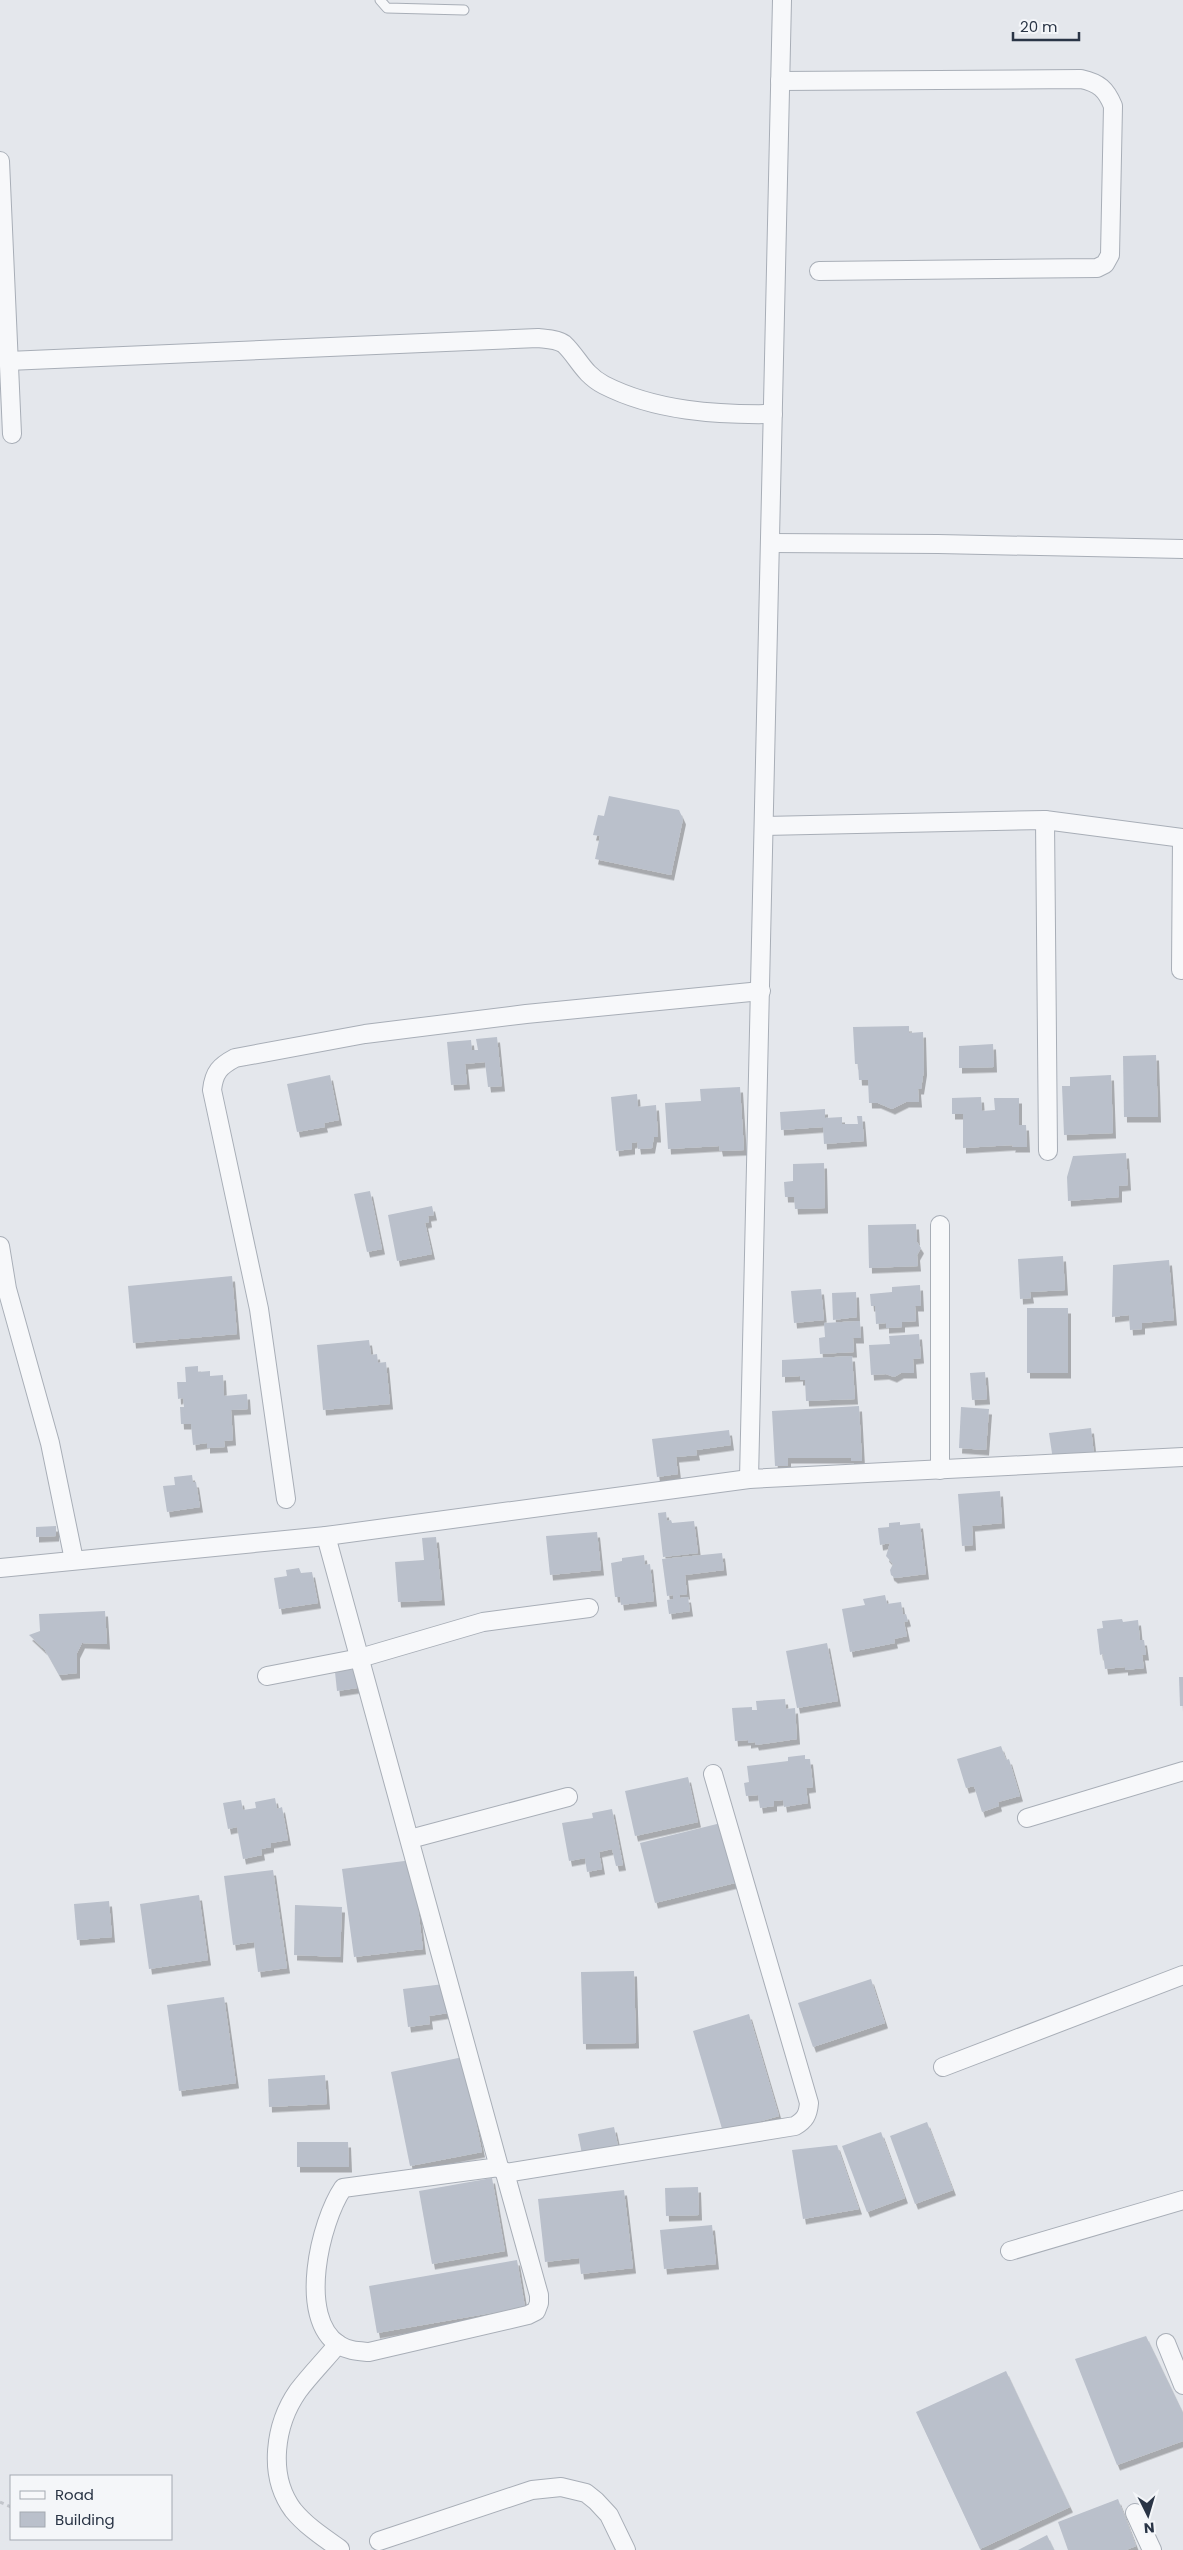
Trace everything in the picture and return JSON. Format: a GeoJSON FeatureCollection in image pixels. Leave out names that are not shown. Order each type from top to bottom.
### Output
{"type":"FeatureCollection","features":[{"type":"Feature","properties":{"kind":"street"},"geometry":{"type":"LineString","coordinates":[[749,1479],[782,0]]}},
{"type":"Feature","properties":{"kind":"street"},"geometry":{"type":"LineString","coordinates":[[780,81],[1081,78],[1096,82],[1102,87],[1107,92],[1113,106],[1110,255],[1105,264],[1097,268],[819,271]]}},
{"type":"Feature","properties":{"kind":"street"},"geometry":{"type":"LineString","coordinates":[[0,161],[6,368],[12,434]]}},
{"type":"Feature","properties":{"kind":"street"},"geometry":{"type":"LineString","coordinates":[[6,368],[538,338],[563,344],[581,368],[603,384],[649,402],[728,414],[772,414]]}},
{"type":"Feature","properties":{"kind":"street"},"geometry":{"type":"LineString","coordinates":[[770,543],[1183,549]]}},
{"type":"Feature","properties":{"kind":"street"},"geometry":{"type":"LineString","coordinates":[[764,826],[1045,820],[1182,839],[1180,970]]}},
{"type":"Feature","properties":{"kind":"street"},"geometry":{"type":"LineString","coordinates":[[1045,820],[1048,1151]]}},
{"type":"Feature","properties":{"kind":"street"},"geometry":{"type":"LineString","coordinates":[[286,1499],[259,1309],[212,1090],[213,1076],[221,1066],[235,1058],[364,1034],[526,1014],[761,992]]}},
{"type":"Feature","properties":{"kind":"street"},"geometry":{"type":"LineString","coordinates":[[940,1225],[940,1470]]}},
{"type":"Feature","properties":{"kind":"street"},"geometry":{"type":"LineString","coordinates":[[0,1246],[7,1289],[50,1443],[74,1560]]}},
{"type":"Feature","properties":{"kind":"street"},"geometry":{"type":"LineString","coordinates":[[0,1568],[326,1536],[749,1479],[1183,1458]]}},
{"type":"Feature","properties":{"kind":"street"},"geometry":{"type":"LineString","coordinates":[[326,1536],[502,2170],[539,2295],[536,2311],[369,2352],[352,2351],[338,2344],[325,2329],[316,2301],[316,2270],[323,2232],[335,2200],[343,2188],[502,2170],[795,2126],[804,2121],[808,2113],[809,2103],[714,1774]]}},
{"type":"Feature","properties":{"kind":"street"},"geometry":{"type":"LineString","coordinates":[[267,1676],[360,1658],[483,1622],[589,1608]]}},
{"type":"Feature","properties":{"kind":"street"},"geometry":{"type":"LineString","coordinates":[[1027,1818],[1183,1771]]}},
{"type":"Feature","properties":{"kind":"street"},"geometry":{"type":"LineString","coordinates":[[410,1839],[568,1797]]}},
{"type":"Feature","properties":{"kind":"street"},"geometry":{"type":"LineString","coordinates":[[943,2067],[1183,1975]]}},
{"type":"Feature","properties":{"kind":"street"},"geometry":{"type":"LineString","coordinates":[[1010,2251],[1183,2200]]}},
{"type":"Feature","properties":{"kind":"street"},"geometry":{"type":"LineString","coordinates":[[1166,2343],[1183,2385]]}},
{"type":"Feature","properties":{"kind":"street"},"geometry":{"type":"LineString","coordinates":[[338,2344],[298,2392],[285,2415],[278,2438],[277,2460],[284,2494],[293,2509],[310,2528],[340,2549]]}},
{"type":"Feature","properties":{"kind":"street"},"geometry":{"type":"LineString","coordinates":[[379,2541],[532,2490],[561,2487],[586,2493],[596,2501],[609,2515],[626,2550]]}},
{"type":"Feature","properties":{"kind":"street"},"geometry":{"type":"LineString","coordinates":[[1135,2513],[1152,2550]]}},
{"type":"Feature","properties":{"kind":"lane"},"geometry":{"type":"LineString","coordinates":[[380,0],[387,8],[464,10]]}},
{"type":"Feature","properties":{"kind":"building"},"geometry":{"type":"Polygon","coordinates":[[[609,796],[679,810],[683,819],[671,875],[595,859],[600,836],[593,835],[598,815],[604,816],[609,796]]]}},
{"type":"Feature","properties":{"kind":"building"},"geometry":{"type":"Polygon","coordinates":[[[909,1026],[909,1033],[923,1032],[924,1070],[921,1089],[918,1089],[919,1102],[906,1102],[892,1109],[878,1103],[869,1103],[868,1080],[859,1080],[858,1064],[855,1064],[853,1027],[909,1026]]]}},
{"type":"Feature","properties":{"kind":"building"},"geometry":{"type":"Polygon","coordinates":[[[497,1037],[502,1086],[488,1087],[485,1062],[465,1064],[467,1084],[451,1085],[447,1042],[471,1040],[472,1050],[478,1050],[476,1039],[497,1037]]]}},
{"type":"Feature","properties":{"kind":"building"},"geometry":{"type":"Polygon","coordinates":[[[993,1044],[994,1067],[959,1068],[959,1046],[993,1044]]]}},
{"type":"Feature","properties":{"kind":"building"},"geometry":{"type":"Polygon","coordinates":[[[1156,1055],[1158,1117],[1124,1117],[1123,1056],[1156,1055]]]}},
{"type":"Feature","properties":{"kind":"building"},"geometry":{"type":"Polygon","coordinates":[[[330,1075],[339,1120],[324,1123],[325,1127],[297,1132],[287,1084],[330,1075]]]}},
{"type":"Feature","properties":{"kind":"building"},"geometry":{"type":"Polygon","coordinates":[[[1111,1075],[1113,1133],[1064,1135],[1062,1086],[1070,1086],[1070,1077],[1111,1075]]]}},
{"type":"Feature","properties":{"kind":"building"},"geometry":{"type":"Polygon","coordinates":[[[740,1087],[744,1150],[720,1151],[719,1146],[668,1149],[665,1103],[701,1101],[700,1089],[740,1087]]]}},
{"type":"Feature","properties":{"kind":"building"},"geometry":{"type":"Polygon","coordinates":[[[637,1094],[638,1107],[656,1105],[658,1137],[654,1137],[652,1148],[638,1149],[637,1142],[632,1143],[632,1149],[616,1151],[611,1097],[637,1094]]]}},
{"type":"Feature","properties":{"kind":"building"},"geometry":{"type":"Polygon","coordinates":[[[981,1097],[982,1111],[995,1110],[994,1098],[1019,1098],[1019,1125],[1026,1125],[1027,1147],[1012,1147],[1013,1145],[963,1148],[963,1114],[952,1114],[952,1098],[981,1097]]]}},
{"type":"Feature","properties":{"kind":"building"},"geometry":{"type":"Polygon","coordinates":[[[825,1109],[825,1118],[842,1117],[842,1124],[858,1124],[857,1116],[862,1116],[864,1141],[824,1144],[823,1127],[781,1130],[780,1112],[825,1109]]]}},
{"type":"Feature","properties":{"kind":"building"},"geometry":{"type":"Polygon","coordinates":[[[1126,1153],[1128,1185],[1119,1186],[1119,1197],[1068,1201],[1067,1177],[1073,1156],[1126,1153]]]}},
{"type":"Feature","properties":{"kind":"building"},"geometry":{"type":"Polygon","coordinates":[[[824,1163],[825,1208],[795,1209],[794,1197],[785,1197],[784,1182],[793,1181],[793,1164],[824,1163]]]}},
{"type":"Feature","properties":{"kind":"building"},"geometry":{"type":"Polygon","coordinates":[[[370,1191],[382,1249],[367,1252],[354,1194],[370,1191]]]}},
{"type":"Feature","properties":{"kind":"building"},"geometry":{"type":"Polygon","coordinates":[[[432,1206],[434,1215],[428,1216],[429,1222],[425,1223],[432,1254],[397,1261],[388,1215],[432,1206]]]}},
{"type":"Feature","properties":{"kind":"building"},"geometry":{"type":"Polygon","coordinates":[[[916,1224],[917,1242],[921,1248],[917,1255],[918,1266],[869,1268],[868,1225],[916,1224]]]}},
{"type":"Feature","properties":{"kind":"building"},"geometry":{"type":"Polygon","coordinates":[[[1063,1256],[1065,1290],[1030,1292],[1031,1298],[1020,1299],[1018,1259],[1063,1256]]]}},
{"type":"Feature","properties":{"kind":"building"},"geometry":{"type":"Polygon","coordinates":[[[1169,1260],[1174,1320],[1142,1323],[1142,1329],[1130,1330],[1129,1315],[1112,1317],[1113,1265],[1169,1260]]]}},
{"type":"Feature","properties":{"kind":"building"},"geometry":{"type":"Polygon","coordinates":[[[232,1276],[237,1334],[133,1343],[128,1286],[232,1276]]]}},
{"type":"Feature","properties":{"kind":"building"},"geometry":{"type":"Polygon","coordinates":[[[920,1285],[921,1306],[915,1306],[916,1321],[902,1322],[902,1327],[886,1328],[886,1323],[876,1324],[875,1306],[871,1306],[870,1294],[892,1292],[892,1287],[920,1285]]]}},
{"type":"Feature","properties":{"kind":"building"},"geometry":{"type":"Polygon","coordinates":[[[821,1289],[824,1320],[794,1323],[791,1291],[821,1289]]]}},
{"type":"Feature","properties":{"kind":"building"},"geometry":{"type":"Polygon","coordinates":[[[856,1292],[857,1317],[833,1320],[832,1293],[856,1292]]]}},
{"type":"Feature","properties":{"kind":"building"},"geometry":{"type":"Polygon","coordinates":[[[1027,1308],[1068,1308],[1068,1373],[1027,1373],[1027,1308]]]}},
{"type":"Feature","properties":{"kind":"building"},"geometry":{"type":"Polygon","coordinates":[[[860,1321],[861,1338],[853,1338],[854,1352],[820,1354],[819,1338],[825,1337],[824,1323],[860,1321]]]}},
{"type":"Feature","properties":{"kind":"building"},"geometry":{"type":"Polygon","coordinates":[[[919,1334],[921,1358],[913,1359],[914,1373],[901,1373],[894,1377],[886,1374],[871,1375],[869,1345],[890,1344],[889,1336],[919,1334]]]}},
{"type":"Feature","properties":{"kind":"building"},"geometry":{"type":"Polygon","coordinates":[[[369,1340],[371,1355],[377,1354],[378,1363],[386,1362],[390,1404],[323,1410],[317,1345],[369,1340]]]}},
{"type":"Feature","properties":{"kind":"building"},"geometry":{"type":"Polygon","coordinates":[[[852,1356],[855,1399],[806,1401],[805,1380],[800,1380],[800,1376],[782,1377],[782,1360],[852,1356]]]}},
{"type":"Feature","properties":{"kind":"building"},"geometry":{"type":"Polygon","coordinates":[[[198,1366],[198,1372],[210,1371],[210,1376],[223,1375],[224,1396],[247,1394],[248,1409],[231,1410],[233,1440],[224,1441],[225,1447],[207,1448],[207,1443],[193,1445],[191,1424],[181,1424],[180,1407],[184,1407],[183,1398],[178,1399],[177,1382],[186,1382],[185,1367],[198,1366]]]}},
{"type":"Feature","properties":{"kind":"building"},"geometry":{"type":"Polygon","coordinates":[[[985,1372],[987,1399],[972,1400],[970,1373],[985,1372]]]}},
{"type":"Feature","properties":{"kind":"building"},"geometry":{"type":"Polygon","coordinates":[[[859,1406],[862,1461],[851,1461],[851,1458],[788,1458],[788,1466],[775,1466],[772,1411],[859,1406]]]}},
{"type":"Feature","properties":{"kind":"building"},"geometry":{"type":"Polygon","coordinates":[[[961,1407],[989,1409],[986,1450],[959,1448],[961,1407]]]}},
{"type":"Feature","properties":{"kind":"building"},"geometry":{"type":"Polygon","coordinates":[[[1091,1428],[1094,1455],[1053,1460],[1049,1433],[1091,1428]]]}},
{"type":"Feature","properties":{"kind":"building"},"geometry":{"type":"Polygon","coordinates":[[[729,1430],[731,1445],[696,1450],[697,1455],[676,1457],[678,1474],[657,1477],[652,1439],[729,1430]]]}},
{"type":"Feature","properties":{"kind":"building"},"geometry":{"type":"Polygon","coordinates":[[[192,1475],[193,1482],[196,1482],[200,1507],[167,1512],[163,1486],[175,1485],[174,1477],[192,1475]]]}},
{"type":"Feature","properties":{"kind":"building"},"geometry":{"type":"Polygon","coordinates":[[[1000,1491],[1002,1523],[972,1526],[973,1545],[962,1546],[958,1494],[1000,1491]]]}},
{"type":"Feature","properties":{"kind":"building"},"geometry":{"type":"Polygon","coordinates":[[[666,1512],[667,1521],[671,1520],[672,1523],[694,1521],[698,1553],[663,1557],[658,1513],[666,1512]]]}},
{"type":"Feature","properties":{"kind":"building"},"geometry":{"type":"Polygon","coordinates":[[[900,1522],[900,1525],[920,1523],[926,1574],[895,1578],[891,1575],[890,1570],[893,1564],[886,1556],[890,1543],[880,1545],[878,1528],[889,1527],[889,1523],[900,1522]]]}},
{"type":"Feature","properties":{"kind":"building"},"geometry":{"type":"Polygon","coordinates":[[[56,1526],[56,1536],[36,1537],[36,1527],[56,1526]]]}},
{"type":"Feature","properties":{"kind":"building"},"geometry":{"type":"Polygon","coordinates":[[[597,1532],[601,1570],[550,1575],[546,1536],[597,1532]]]}},
{"type":"Feature","properties":{"kind":"building"},"geometry":{"type":"Polygon","coordinates":[[[436,1537],[442,1600],[398,1602],[395,1562],[424,1560],[422,1538],[436,1537]]]}},
{"type":"Feature","properties":{"kind":"building"},"geometry":{"type":"Polygon","coordinates":[[[722,1553],[724,1570],[685,1575],[687,1594],[680,1595],[680,1598],[688,1597],[690,1611],[669,1614],[667,1600],[673,1599],[673,1595],[667,1596],[662,1559],[722,1553]]]}},
{"type":"Feature","properties":{"kind":"building"},"geometry":{"type":"Polygon","coordinates":[[[644,1555],[645,1565],[650,1564],[654,1601],[621,1605],[620,1597],[615,1597],[611,1563],[622,1561],[622,1558],[644,1555]]]}},
{"type":"Feature","properties":{"kind":"building"},"geometry":{"type":"Polygon","coordinates":[[[299,1568],[301,1573],[312,1572],[318,1603],[279,1609],[274,1578],[287,1576],[286,1570],[299,1568]]]}},
{"type":"Feature","properties":{"kind":"building"},"geometry":{"type":"Polygon","coordinates":[[[885,1595],[887,1604],[901,1602],[903,1615],[906,1614],[908,1621],[904,1622],[907,1636],[894,1639],[895,1643],[850,1652],[842,1609],[865,1605],[863,1599],[885,1595]]]}},
{"type":"Feature","properties":{"kind":"building"},"geometry":{"type":"Polygon","coordinates":[[[105,1611],[107,1644],[82,1643],[77,1653],[77,1673],[59,1675],[45,1650],[29,1635],[40,1631],[39,1614],[105,1611]]]}},
{"type":"Feature","properties":{"kind":"building"},"geometry":{"type":"Polygon","coordinates":[[[1122,1619],[1123,1622],[1138,1620],[1140,1640],[1144,1640],[1146,1655],[1142,1655],[1144,1668],[1125,1670],[1125,1667],[1105,1669],[1103,1654],[1100,1655],[1097,1629],[1103,1628],[1102,1621],[1122,1619]]]}},
{"type":"Feature","properties":{"kind":"building"},"geometry":{"type":"Polygon","coordinates":[[[827,1643],[838,1701],[797,1708],[786,1651],[827,1643]]]}},
{"type":"Feature","properties":{"kind":"building"},"geometry":{"type":"Polygon","coordinates":[[[355,1669],[357,1688],[337,1691],[335,1672],[355,1669]]]}},
{"type":"Feature","properties":{"kind":"building"},"geometry":{"type":"Polygon","coordinates":[[[1179,1677],[1183,1677],[1183,1706],[1180,1706],[1179,1677]]]}},
{"type":"Feature","properties":{"kind":"building"},"geometry":{"type":"Polygon","coordinates":[[[785,1699],[786,1709],[795,1708],[797,1739],[756,1745],[755,1742],[748,1743],[748,1740],[735,1741],[732,1708],[752,1707],[752,1710],[757,1710],[756,1701],[785,1699]]]}},
{"type":"Feature","properties":{"kind":"building"},"geometry":{"type":"Polygon","coordinates":[[[1001,1746],[1006,1760],[1009,1759],[1020,1796],[998,1802],[999,1806],[982,1812],[974,1786],[966,1788],[957,1759],[1001,1746]]]}},
{"type":"Feature","properties":{"kind":"building"},"geometry":{"type":"Polygon","coordinates":[[[805,1755],[805,1759],[810,1759],[813,1787],[806,1788],[808,1803],[784,1807],[783,1800],[774,1801],[774,1806],[760,1808],[758,1795],[746,1796],[744,1783],[749,1782],[747,1766],[788,1761],[788,1757],[805,1755]]]}},
{"type":"Feature","properties":{"kind":"building"},"geometry":{"type":"Polygon","coordinates":[[[688,1777],[698,1822],[635,1836],[625,1791],[688,1777]]]}},
{"type":"Feature","properties":{"kind":"building"},"geometry":{"type":"Polygon","coordinates":[[[275,1798],[277,1809],[282,1807],[288,1840],[271,1843],[271,1847],[261,1849],[262,1855],[243,1859],[237,1827],[228,1829],[223,1803],[241,1800],[243,1810],[256,1808],[255,1802],[275,1798]]]}},
{"type":"Feature","properties":{"kind":"building"},"geometry":{"type":"Polygon","coordinates":[[[612,1809],[623,1865],[616,1866],[612,1849],[599,1852],[602,1869],[587,1872],[585,1858],[569,1861],[562,1823],[593,1818],[592,1813],[612,1809]]]}},
{"type":"Feature","properties":{"kind":"building"},"geometry":{"type":"Polygon","coordinates":[[[721,1823],[735,1883],[655,1903],[640,1843],[721,1823]]]}},
{"type":"Feature","properties":{"kind":"building"},"geometry":{"type":"Polygon","coordinates":[[[412,1860],[423,1949],[354,1957],[342,1869],[412,1860]]]}},
{"type":"Feature","properties":{"kind":"building"},"geometry":{"type":"Polygon","coordinates":[[[273,1870],[287,1968],[258,1972],[254,1942],[233,1945],[224,1876],[273,1870]]]}},
{"type":"Feature","properties":{"kind":"building"},"geometry":{"type":"Polygon","coordinates":[[[199,1895],[208,1960],[149,1969],[140,1904],[199,1895]]]}},
{"type":"Feature","properties":{"kind":"building"},"geometry":{"type":"Polygon","coordinates":[[[109,1901],[112,1937],[77,1940],[74,1904],[109,1901]]]}},
{"type":"Feature","properties":{"kind":"building"},"geometry":{"type":"Polygon","coordinates":[[[295,1905],[342,1907],[340,1957],[294,1955],[295,1905]]]}},
{"type":"Feature","properties":{"kind":"building"},"geometry":{"type":"Polygon","coordinates":[[[634,1971],[636,2043],[583,2044],[581,1972],[634,1971]]]}},
{"type":"Feature","properties":{"kind":"building"},"geometry":{"type":"Polygon","coordinates":[[[871,1979],[885,2023],[813,2047],[798,2003],[871,1979]]]}},
{"type":"Feature","properties":{"kind":"building"},"geometry":{"type":"Polygon","coordinates":[[[444,1984],[448,2013],[429,2016],[430,2024],[408,2027],[403,1989],[444,1984]]]}},
{"type":"Feature","properties":{"kind":"building"},"geometry":{"type":"Polygon","coordinates":[[[224,1997],[236,2083],[179,2091],[167,2005],[224,1997]]]}},
{"type":"Feature","properties":{"kind":"building"},"geometry":{"type":"Polygon","coordinates":[[[749,2014],[779,2116],[723,2132],[693,2031],[749,2014]]]}},
{"type":"Feature","properties":{"kind":"building"},"geometry":{"type":"Polygon","coordinates":[[[463,2057],[482,2152],[410,2166],[391,2072],[463,2057]]]}},
{"type":"Feature","properties":{"kind":"building"},"geometry":{"type":"Polygon","coordinates":[[[325,2075],[327,2104],[269,2107],[268,2079],[325,2075]]]}},
{"type":"Feature","properties":{"kind":"building"},"geometry":{"type":"Polygon","coordinates":[[[927,2122],[953,2190],[915,2204],[890,2136],[927,2122]]]}},
{"type":"Feature","properties":{"kind":"building"},"geometry":{"type":"Polygon","coordinates":[[[614,2127],[618,2146],[582,2154],[578,2134],[614,2127]]]}},
{"type":"Feature","properties":{"kind":"building"},"geometry":{"type":"Polygon","coordinates":[[[881,2132],[905,2198],[867,2212],[842,2146],[881,2132]]]}},
{"type":"Feature","properties":{"kind":"building"},"geometry":{"type":"Polygon","coordinates":[[[297,2142],[348,2142],[349,2167],[297,2167],[297,2142]]]}},
{"type":"Feature","properties":{"kind":"building"},"geometry":{"type":"Polygon","coordinates":[[[837,2145],[859,2209],[803,2219],[792,2150],[837,2145]]]}},
{"type":"Feature","properties":{"kind":"building"},"geometry":{"type":"Polygon","coordinates":[[[492,2178],[505,2251],[432,2264],[419,2191],[492,2178]]]}},
{"type":"Feature","properties":{"kind":"building"},"geometry":{"type":"Polygon","coordinates":[[[698,2187],[699,2215],[666,2216],[665,2188],[698,2187]]]}},
{"type":"Feature","properties":{"kind":"building"},"geometry":{"type":"Polygon","coordinates":[[[624,2190],[633,2268],[581,2274],[579,2258],[545,2262],[538,2199],[624,2190]]]}},
{"type":"Feature","properties":{"kind":"building"},"geometry":{"type":"Polygon","coordinates":[[[712,2225],[716,2264],[664,2269],[660,2230],[712,2225]]]}},
{"type":"Feature","properties":{"kind":"building"},"geometry":{"type":"Polygon","coordinates":[[[517,2260],[525,2307],[377,2333],[369,2286],[517,2260]]]}},
{"type":"Feature","properties":{"kind":"building"},"geometry":{"type":"Polygon","coordinates":[[[1146,2336],[1183,2413],[1183,2441],[1117,2465],[1075,2359],[1146,2336]]]}},
{"type":"Feature","properties":{"kind":"building"},"geometry":{"type":"Polygon","coordinates":[[[1006,2371],[1070,2507],[980,2549],[916,2412],[1006,2371]]]}},
{"type":"Feature","properties":{"kind":"building"},"geometry":{"type":"Polygon","coordinates":[[[1118,2499],[1136,2546],[1126,2550],[1068,2550],[1058,2522],[1118,2499]]]}},
{"type":"Feature","properties":{"kind":"building"},"geometry":{"type":"Polygon","coordinates":[[[1047,2535],[1054,2550],[1018,2550],[1047,2535]]]}}]}
